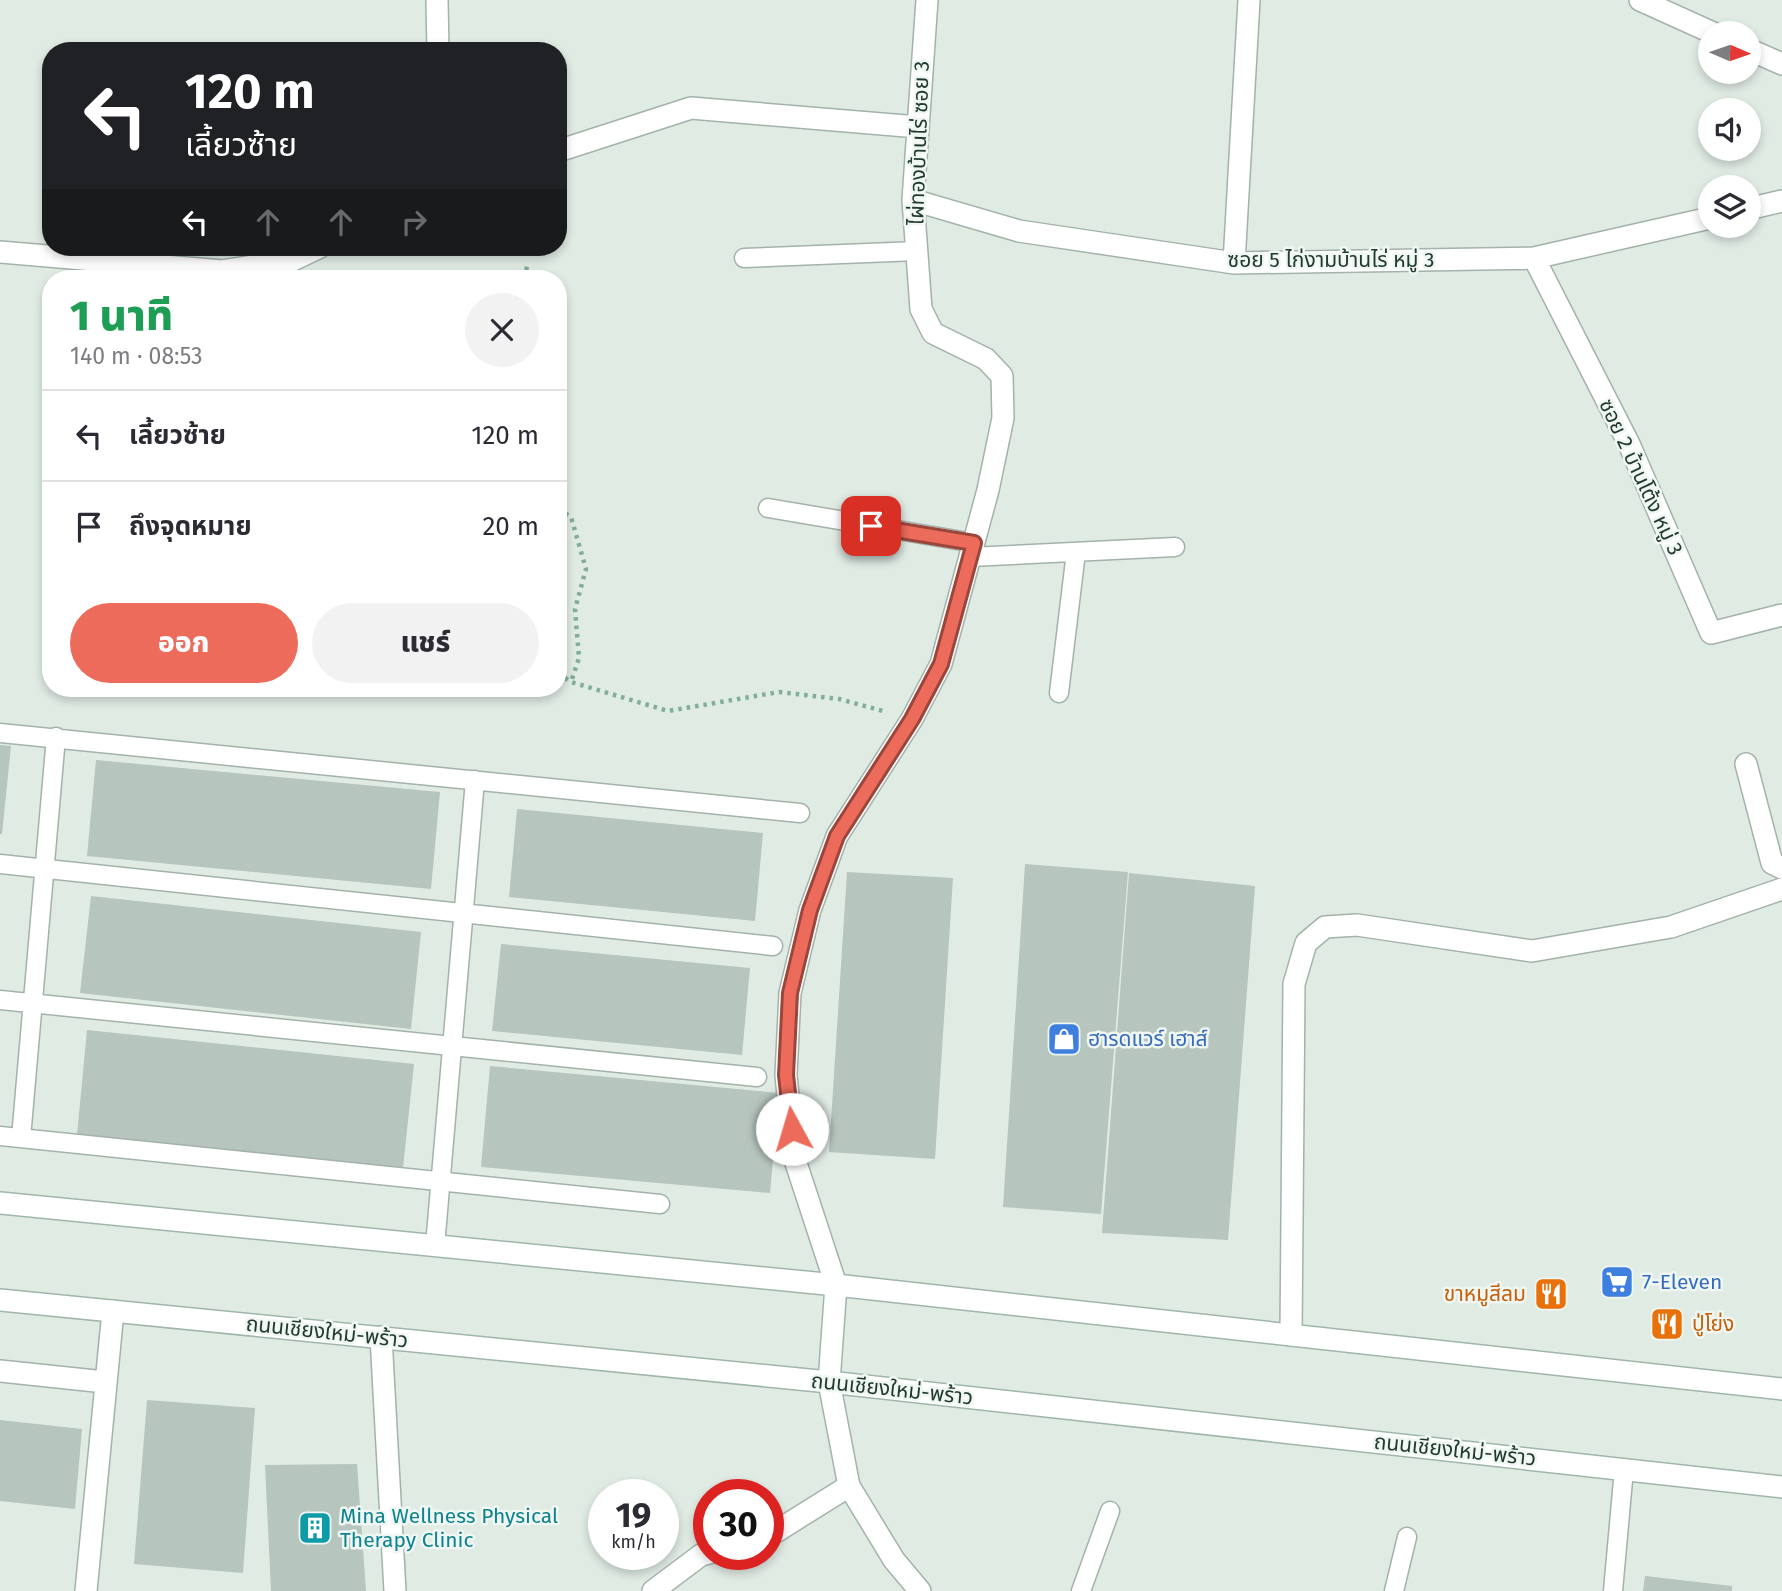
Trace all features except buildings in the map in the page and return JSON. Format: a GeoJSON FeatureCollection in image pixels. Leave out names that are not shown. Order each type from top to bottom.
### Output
{"type":"FeatureCollection","features":[{"type":"Feature","properties":{"kind":"street"},"geometry":{"type":"LineString","coordinates":[[437,0],[438,42]]}},
{"type":"Feature","properties":{"kind":"street","name":"ไผ่ทองบ้านไร่ ซอย 3"},"geometry":{"type":"LineString","coordinates":[[836,1285],[794,1157],[786,1075],[790,993],[810,910],[837,836],[912,719],[941,664],[988,490],[1003,418],[1002,376],[986,359],[933,333],[921,309],[913,200],[927,0]]}},
{"type":"Feature","properties":{"kind":"street"},"geometry":{"type":"LineString","coordinates":[[1234,262],[1250,0]]}},
{"type":"Feature","properties":{"kind":"street"},"geometry":{"type":"LineString","coordinates":[[1640,0],[1698,26]]}},
{"type":"Feature","properties":{"kind":"street"},"geometry":{"type":"LineString","coordinates":[[1761,55],[1782,64]]}},
{"type":"Feature","properties":{"kind":"street"},"geometry":{"type":"LineString","coordinates":[[567,148],[691,108],[918,127]]}},
{"type":"Feature","properties":{"kind":"street","name":"ซอย 5 ไก่งามบ้านไร่ หมู่ 3"},"geometry":{"type":"LineString","coordinates":[[913,200],[1019,231],[1234,262],[1534,258],[1698,221]]}},
{"type":"Feature","properties":{"kind":"street"},"geometry":{"type":"LineString","coordinates":[[1761,206],[1782,201]]}},
{"type":"Feature","properties":{"kind":"street"},"geometry":{"type":"LineString","coordinates":[[0,253],[210,270]]}},
{"type":"Feature","properties":{"kind":"street"},"geometry":{"type":"LineString","coordinates":[[228,270],[293,260],[301,256]]}},
{"type":"Feature","properties":{"kind":"street","name":"ซอย 2 บ้านโต้ง หมู่ 3"},"geometry":{"type":"LineString","coordinates":[[1534,258],[1629,444],[1712,633],[1782,615]]}},
{"type":"Feature","properties":{"kind":"street"},"geometry":{"type":"LineString","coordinates":[[1746,764],[1772,863],[1782,868]]}},
{"type":"Feature","properties":{"kind":"street"},"geometry":{"type":"LineString","coordinates":[[1291,1335],[1293,984],[1306,943],[1325,927],[1357,925],[1532,951],[1671,927],[1782,889]]}},
{"type":"Feature","properties":{"kind":"street"},"geometry":{"type":"LineString","coordinates":[[0,1203],[836,1285],[1782,1389]]}},
{"type":"Feature","properties":{"kind":"street"},"geometry":{"type":"LineString","coordinates":[[836,1285],[829,1382],[849,1486],[894,1560],[920,1591]]}},
{"type":"Feature","properties":{"kind":"street","name":"ถนนเชียงใหม่-พร้าว"},"geometry":{"type":"LineString","coordinates":[[0,1300],[829,1382],[1782,1487]]}},
{"type":"Feature","properties":{"kind":"street"},"geometry":{"type":"LineString","coordinates":[[86,1591],[113,1311]]}},
{"type":"Feature","properties":{"kind":"street"},"geometry":{"type":"LineString","coordinates":[[381,1338],[395,1591]]}},
{"type":"Feature","properties":{"kind":"street"},"geometry":{"type":"LineString","coordinates":[[0,1371],[105,1381]]}},
{"type":"Feature","properties":{"kind":"street"},"geometry":{"type":"LineString","coordinates":[[784,1527],[849,1486]]}},
{"type":"Feature","properties":{"kind":"street"},"geometry":{"type":"LineString","coordinates":[[653,1591],[693,1561]]}},
{"type":"Feature","properties":{"kind":"lane"},"geometry":{"type":"LineString","coordinates":[[744,258],[917,251]]}},
{"type":"Feature","properties":{"kind":"lane"},"geometry":{"type":"LineString","coordinates":[[768,508],[972,550],[1076,552],[1175,547]]}},
{"type":"Feature","properties":{"kind":"lane"},"geometry":{"type":"LineString","coordinates":[[1059,692],[1076,552]]}},
{"type":"Feature","properties":{"kind":"lane"},"geometry":{"type":"LineString","coordinates":[[0,733],[800,813]]}},
{"type":"Feature","properties":{"kind":"lane"},"geometry":{"type":"LineString","coordinates":[[21,1138],[56,737]]}},
{"type":"Feature","properties":{"kind":"lane"},"geometry":{"type":"LineString","coordinates":[[435,1246],[475,780]]}},
{"type":"Feature","properties":{"kind":"lane"},"geometry":{"type":"LineString","coordinates":[[0,864],[773,946]]}},
{"type":"Feature","properties":{"kind":"lane"},"geometry":{"type":"LineString","coordinates":[[0,1000],[757,1077]]}},
{"type":"Feature","properties":{"kind":"lane"},"geometry":{"type":"LineString","coordinates":[[0,1136],[660,1204]]}},
{"type":"Feature","properties":{"kind":"lane"},"geometry":{"type":"LineString","coordinates":[[1613,1591],[1623,1469]]}},
{"type":"Feature","properties":{"kind":"lane"},"geometry":{"type":"LineString","coordinates":[[1081,1591],[1110,1511]]}},
{"type":"Feature","properties":{"kind":"lane"},"geometry":{"type":"LineString","coordinates":[[1394,1591],[1407,1536]]}},
{"type":"Feature","properties":{"kind":"path"},"geometry":{"type":"LineString","coordinates":[[526,270],[529,262]]}},
{"type":"Feature","properties":{"kind":"path"},"geometry":{"type":"LineString","coordinates":[[567,515],[571,517],[586,569],[575,609],[579,658],[571,682]]}},
{"type":"Feature","properties":{"kind":"path"},"geometry":{"type":"LineString","coordinates":[[567,679],[668,711],[779,692],[838,699],[912,719]]}},
{"type":"Feature","properties":{"kind":"place","name":"ฮารดแวร์ เฮาส์"},"geometry":{"type":"Point","coordinates":[1064,1039]}},
{"type":"Feature","properties":{"kind":"place","name":"7-Eleven"},"geometry":{"type":"Point","coordinates":[1617,1282]}},
{"type":"Feature","properties":{"kind":"place","name":"ขาหมูสีลม"},"geometry":{"type":"Point","coordinates":[1551,1294]}},
{"type":"Feature","properties":{"kind":"place","name":"ปู่โย่ง"},"geometry":{"type":"Point","coordinates":[1667,1324]}},
{"type":"Feature","properties":{"kind":"place","name":"Mina Wellness Physical Therapy Clinic"},"geometry":{"type":"Point","coordinates":[315,1528]}},
{"type":"Feature","properties":{"kind":"route"},"geometry":{"type":"LineString","coordinates":[[792,1129],[786,1075],[790,993],[810,910],[837,836],[912,719],[941,664],[974,543],[871,526]]}}]}
